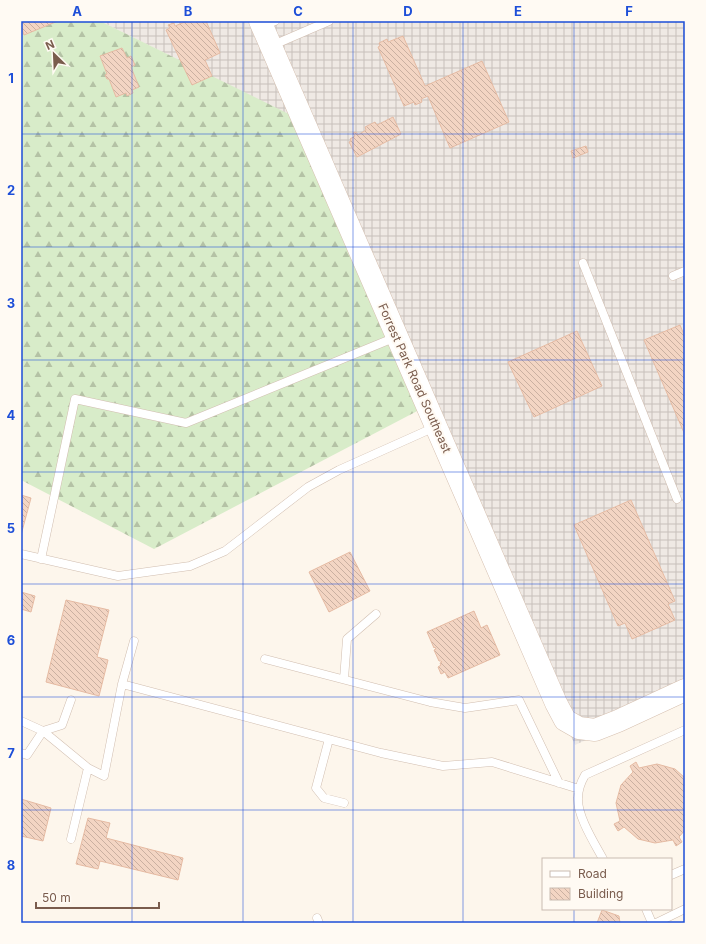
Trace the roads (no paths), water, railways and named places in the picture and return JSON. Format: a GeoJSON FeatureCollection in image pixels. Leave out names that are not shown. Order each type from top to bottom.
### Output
{"type":"FeatureCollection","features":[{"type":"Feature","properties":{"kind":"street","name":"Forrest Park Road Southeast"},"geometry":{"type":"LineString","coordinates":[[266,23],[270,46],[556,703],[565,720],[579,728],[595,730],[618,722],[685,690]]}},
{"type":"Feature","properties":{"kind":"lane"},"geometry":{"type":"LineString","coordinates":[[270,46],[329,21]]}},
{"type":"Feature","properties":{"kind":"lane"},"geometry":{"type":"LineString","coordinates":[[583,263],[677,498]]}},
{"type":"Feature","properties":{"kind":"lane"},"geometry":{"type":"LineString","coordinates":[[673,276],[685,271]]}},
{"type":"Feature","properties":{"kind":"lane"},"geometry":{"type":"LineString","coordinates":[[41,559],[75,399],[186,423],[397,337]]}},
{"type":"Feature","properties":{"kind":"lane"},"geometry":{"type":"LineString","coordinates":[[21,554],[118,576],[190,566],[225,550],[308,487],[339,470],[436,426]]}},
{"type":"Feature","properties":{"kind":"lane"},"geometry":{"type":"LineString","coordinates":[[344,679],[347,639],[376,614]]}},
{"type":"Feature","properties":{"kind":"lane"},"geometry":{"type":"LineString","coordinates":[[21,721],[43,731],[88,768],[104,776],[122,684],[134,641]]}},
{"type":"Feature","properties":{"kind":"lane"},"geometry":{"type":"LineString","coordinates":[[265,659],[430,702],[465,708],[519,700],[559,783]]}},
{"type":"Feature","properties":{"kind":"lane"},"geometry":{"type":"LineString","coordinates":[[122,684],[382,753],[443,766],[492,762],[579,789]]}},
{"type":"Feature","properties":{"kind":"lane"},"geometry":{"type":"LineString","coordinates":[[21,753],[27,755],[43,731],[62,726],[71,700]]}},
{"type":"Feature","properties":{"kind":"lane"},"geometry":{"type":"LineString","coordinates":[[602,858],[590,836],[581,814],[578,799],[581,783],[586,775],[685,730]]}},
{"type":"Feature","properties":{"kind":"lane"},"geometry":{"type":"LineString","coordinates":[[329,739],[316,788],[324,798],[344,803]]}},
{"type":"Feature","properties":{"kind":"lane"},"geometry":{"type":"LineString","coordinates":[[71,839],[88,768]]}},
{"type":"Feature","properties":{"kind":"lane"},"geometry":{"type":"LineString","coordinates":[[672,875],[685,869]]}},
{"type":"Feature","properties":{"kind":"lane"},"geometry":{"type":"LineString","coordinates":[[646,910],[652,923]]}},
{"type":"Feature","properties":{"kind":"lane"},"geometry":{"type":"LineString","coordinates":[[656,923],[685,910]]}}]}
